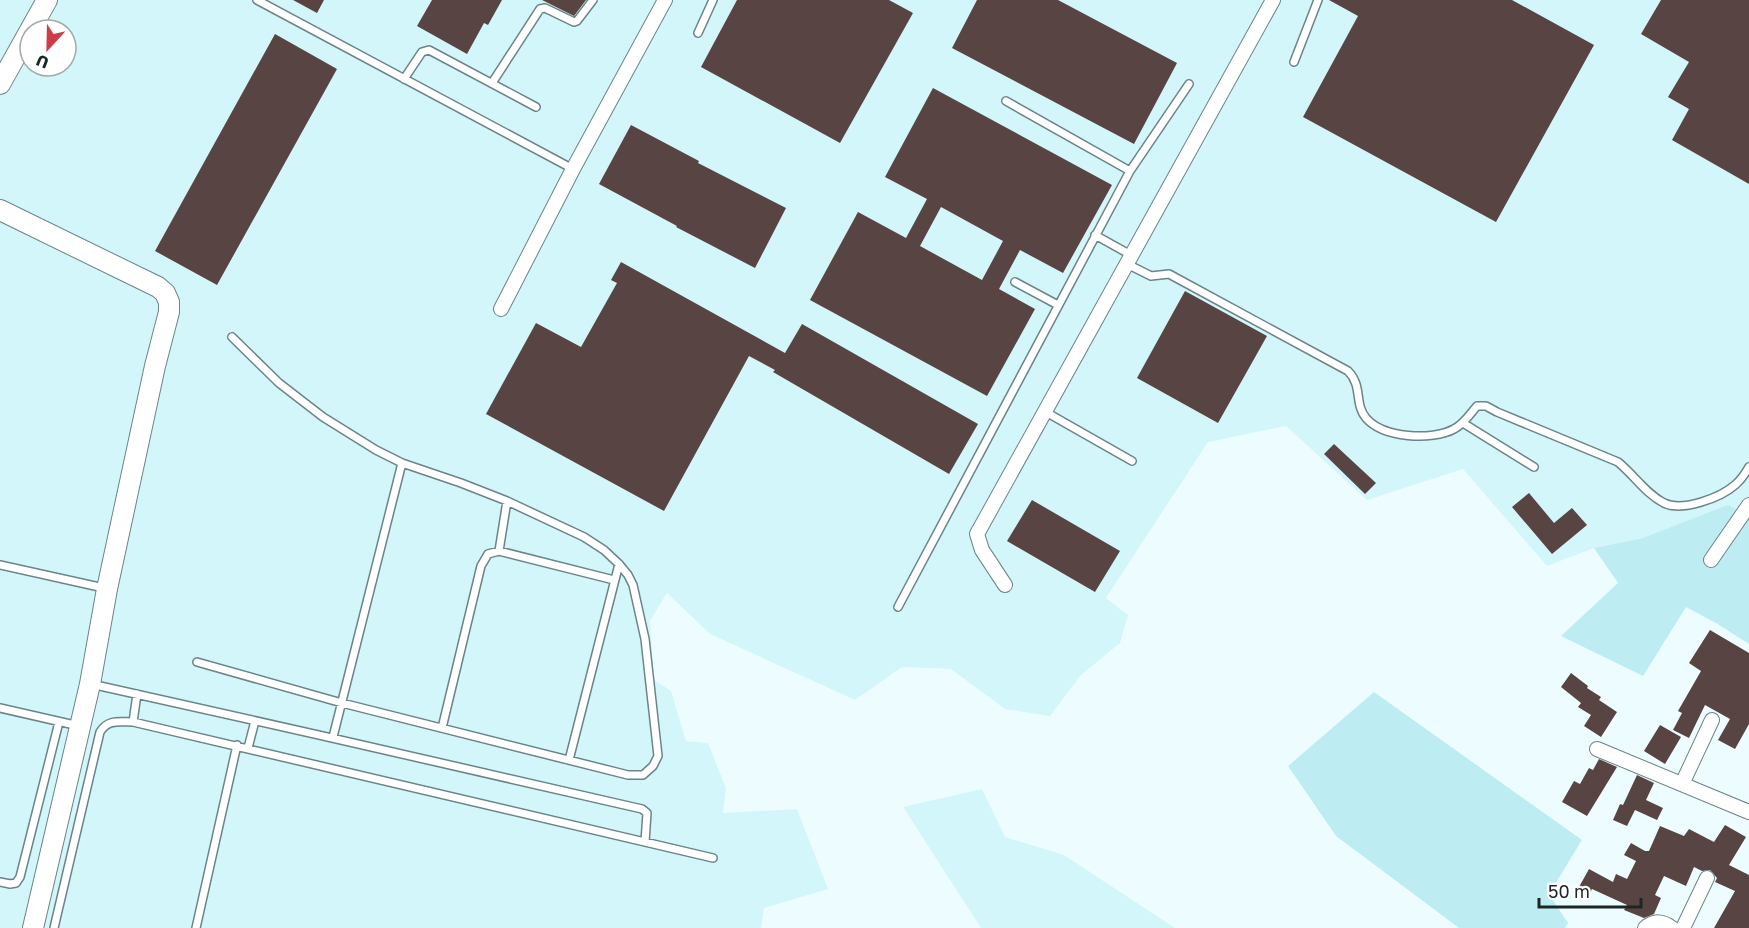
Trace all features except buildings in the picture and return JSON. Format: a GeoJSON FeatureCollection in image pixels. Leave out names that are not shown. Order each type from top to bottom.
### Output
{"type":"FeatureCollection","features":[{"type":"Feature","properties":{"kind":"street"},"geometry":{"type":"LineString","coordinates":[[0,84],[46,0]]}},
{"type":"Feature","properties":{"kind":"street"},"geometry":{"type":"LineString","coordinates":[[501,309],[573,169],[665,0]]}},
{"type":"Feature","properties":{"kind":"street"},"geometry":{"type":"LineString","coordinates":[[1005,585],[982,550],[977,534],[1272,0]]}},
{"type":"Feature","properties":{"kind":"street"},"geometry":{"type":"LineString","coordinates":[[0,210],[158,287],[165,293],[169,302],[169,312],[155,366],[107,589],[90,684],[33,928]]}},
{"type":"Feature","properties":{"kind":"street"},"geometry":{"type":"LineString","coordinates":[[1712,560],[1749,505]]}},
{"type":"Feature","properties":{"kind":"street"},"geometry":{"type":"LineString","coordinates":[[1682,784],[1712,720]]}},
{"type":"Feature","properties":{"kind":"street"},"geometry":{"type":"LineString","coordinates":[[1597,749],[1749,812]]}},
{"type":"Feature","properties":{"kind":"street"},"geometry":{"type":"LineString","coordinates":[[1683,928],[1707,878]]}},
{"type":"Feature","properties":{"kind":"street"},"geometry":{"type":"LineString","coordinates":[[1645,928],[1658,922],[1666,923],[1672,928]]}},
{"type":"Feature","properties":{"kind":"lane"},"geometry":{"type":"LineString","coordinates":[[257,0],[573,169]]}},
{"type":"Feature","properties":{"kind":"lane"},"geometry":{"type":"LineString","coordinates":[[492,83],[540,9],[545,8],[574,22],[593,0]]}},
{"type":"Feature","properties":{"kind":"lane"},"geometry":{"type":"LineString","coordinates":[[698,33],[713,0]]}},
{"type":"Feature","properties":{"kind":"lane"},"geometry":{"type":"LineString","coordinates":[[1294,62],[1318,0]]}},
{"type":"Feature","properties":{"kind":"lane"},"geometry":{"type":"LineString","coordinates":[[404,79],[422,52],[429,50],[536,106]]}},
{"type":"Feature","properties":{"kind":"lane"},"geometry":{"type":"LineString","coordinates":[[898,607],[1130,171],[1189,84]]}},
{"type":"Feature","properties":{"kind":"lane"},"geometry":{"type":"LineString","coordinates":[[1006,100],[1130,171]]}},
{"type":"Feature","properties":{"kind":"lane"},"geometry":{"type":"LineString","coordinates":[[1095,235],[1151,276],[1169,273],[1348,371],[1358,385],[1361,408],[1366,418],[1395,433],[1414,437],[1435,437],[1454,430],[1477,406],[1486,406],[1618,462],[1632,473],[1650,493],[1664,503],[1672,505],[1705,501],[1725,493],[1736,484],[1749,467]]}},
{"type":"Feature","properties":{"kind":"lane"},"geometry":{"type":"LineString","coordinates":[[1015,282],[1058,305]]}},
{"type":"Feature","properties":{"kind":"lane"},"geometry":{"type":"LineString","coordinates":[[196,662],[342,703],[628,775],[643,775],[653,766],[658,756],[645,639],[633,585],[620,564],[584,537],[507,501],[402,463],[376,450],[323,417],[279,383],[232,337]]}},
{"type":"Feature","properties":{"kind":"lane"},"geometry":{"type":"LineString","coordinates":[[1044,411],[1132,461]]}},
{"type":"Feature","properties":{"kind":"lane"},"geometry":{"type":"LineString","coordinates":[[1463,423],[1534,467]]}},
{"type":"Feature","properties":{"kind":"lane"},"geometry":{"type":"LineString","coordinates":[[333,737],[402,463]]}},
{"type":"Feature","properties":{"kind":"lane"},"geometry":{"type":"LineString","coordinates":[[499,551],[507,501]]}},
{"type":"Feature","properties":{"kind":"lane"},"geometry":{"type":"LineString","coordinates":[[442,728],[481,567],[488,554],[499,551],[614,580]]}},
{"type":"Feature","properties":{"kind":"lane"},"geometry":{"type":"LineString","coordinates":[[569,760],[620,564]]}},
{"type":"Feature","properties":{"kind":"lane"},"geometry":{"type":"LineString","coordinates":[[0,565],[107,589]]}},
{"type":"Feature","properties":{"kind":"lane"},"geometry":{"type":"LineString","coordinates":[[90,684],[333,737],[642,809],[647,813],[645,842]]}},
{"type":"Feature","properties":{"kind":"lane"},"geometry":{"type":"LineString","coordinates":[[133,722],[137,694]]}},
{"type":"Feature","properties":{"kind":"lane"},"geometry":{"type":"LineString","coordinates":[[0,708],[80,727]]}},
{"type":"Feature","properties":{"kind":"lane"},"geometry":{"type":"LineString","coordinates":[[54,928],[100,732],[104,725],[112,721],[133,722],[237,745],[713,858]]}},
{"type":"Feature","properties":{"kind":"lane"},"geometry":{"type":"LineString","coordinates":[[248,748],[255,721]]}},
{"type":"Feature","properties":{"kind":"lane"},"geometry":{"type":"LineString","coordinates":[[0,882],[16,883],[20,877],[59,722]]}},
{"type":"Feature","properties":{"kind":"lane"},"geometry":{"type":"LineString","coordinates":[[196,928],[237,745]]}},
{"type":"Feature","properties":{"kind":"shaded area"},"geometry":{"type":"Polygon","coordinates":[[[0,0],[1749,0],[1749,516],[1594,548],[1547,566],[1463,469],[1367,500],[1286,426],[1208,442],[1106,598],[1128,615],[1120,643],[1081,675],[1050,716],[1005,709],[951,669],[902,667],[855,700],[710,634],[667,593],[650,621],[654,680],[671,691],[686,741],[708,743],[726,788],[723,813],[797,809],[828,889],[764,908],[761,928],[0,928],[0,0]]]}},
{"type":"Feature","properties":{"kind":"shaded area"},"geometry":{"type":"Polygon","coordinates":[[[1728,505],[1749,516],[1749,644],[1686,607],[1643,676],[1561,636],[1618,583],[1594,548],[1643,538],[1728,505]]]}},
{"type":"Feature","properties":{"kind":"shaded area"},"geometry":{"type":"Polygon","coordinates":[[[1374,692],[1582,840],[1549,894],[1568,923],[1565,928],[1459,928],[1336,836],[1288,766],[1374,692]]]}},
{"type":"Feature","properties":{"kind":"shaded area"},"geometry":{"type":"Polygon","coordinates":[[[982,789],[1005,837],[1064,855],[1175,928],[981,928],[903,807],[982,789]]]}}]}
